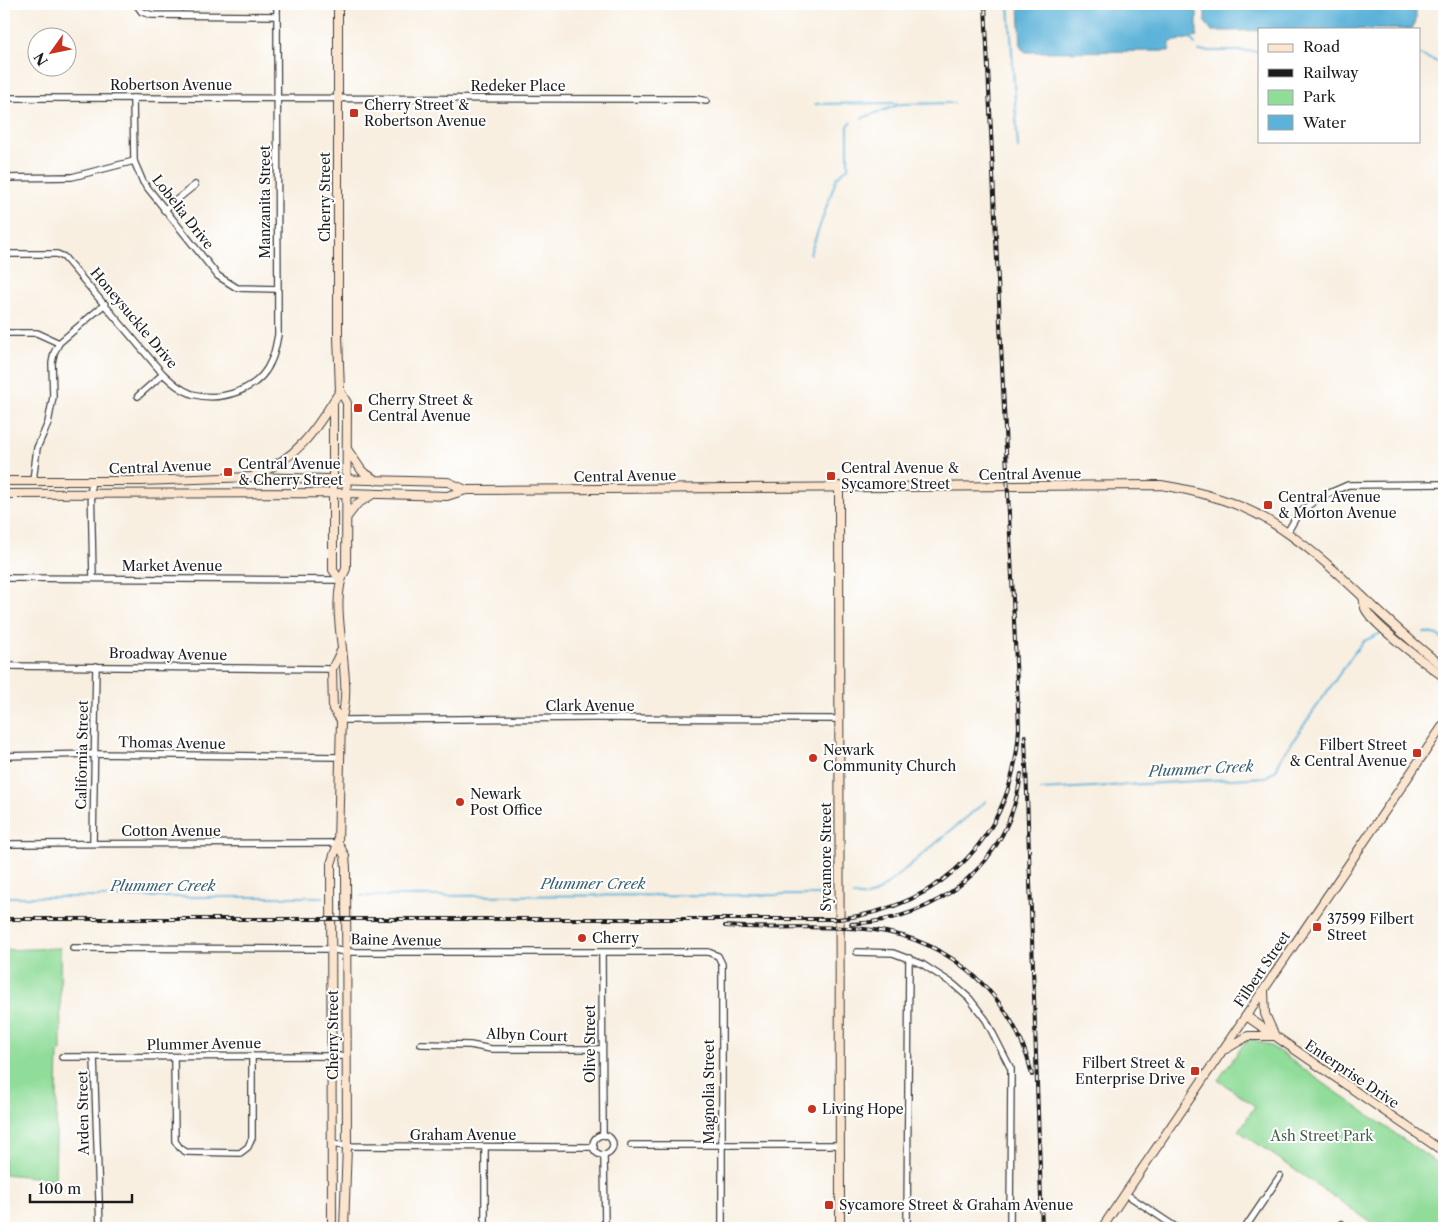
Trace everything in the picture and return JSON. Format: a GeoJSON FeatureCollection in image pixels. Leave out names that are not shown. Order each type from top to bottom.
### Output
{"type":"FeatureCollection","features":[{"type":"Feature","properties":{"kind":"street"},"geometry":{"type":"LineString","coordinates":[[136,4],[142,12],[152,15],[277,16]]}},
{"type":"Feature","properties":{"kind":"street","name":"Manzanita Street"},"geometry":{"type":"LineString","coordinates":[[246,388],[258,379],[271,363],[278,335],[277,4]]}},
{"type":"Feature","properties":{"kind":"street","name":"Cherry Street"},"geometry":{"type":"LineString","coordinates":[[332,1228],[331,864],[338,844],[340,720],[345,708],[345,669],[341,651],[340,580],[346,570],[348,478],[347,403],[340,390],[338,4]]}},
{"type":"Feature","properties":{"kind":"street","name":"Robertson Avenue"},"geometry":{"type":"LineString","coordinates":[[4,98],[338,98]]}},
{"type":"Feature","properties":{"kind":"street","name":"Lobelia Drive"},"geometry":{"type":"LineString","coordinates":[[133,98],[134,160],[143,182],[164,210],[218,276],[237,288],[277,289]]}},
{"type":"Feature","properties":{"kind":"street","name":"Redeker Place"},"geometry":{"type":"LineString","coordinates":[[338,98],[697,99],[706,101]]}},
{"type":"Feature","properties":{"kind":"street"},"geometry":{"type":"LineString","coordinates":[[4,178],[72,177],[134,160]]}},
{"type":"Feature","properties":{"kind":"street"},"geometry":{"type":"LineString","coordinates":[[164,210],[195,185]]}},
{"type":"Feature","properties":{"kind":"street","name":"Honeysuckle Drive"},"geometry":{"type":"LineString","coordinates":[[4,254],[57,254],[64,257],[163,374],[175,385],[190,393],[209,397],[230,395],[246,388]]}},
{"type":"Feature","properties":{"kind":"street"},"geometry":{"type":"LineString","coordinates":[[34,494],[33,481],[37,448],[48,423],[53,397],[52,363],[59,343],[105,304]]}},
{"type":"Feature","properties":{"kind":"street"},"geometry":{"type":"LineString","coordinates":[[4,333],[37,333],[59,343]]}},
{"type":"Feature","properties":{"kind":"street"},"geometry":{"type":"LineString","coordinates":[[138,396],[163,374]]}},
{"type":"Feature","properties":{"kind":"street"},"geometry":{"type":"LineString","coordinates":[[251,477],[270,470],[305,444],[340,390]]}},
{"type":"Feature","properties":{"kind":"street","name":"Cherry Street"},"geometry":{"type":"LineString","coordinates":[[333,402],[333,570],[340,580]]}},
{"type":"Feature","properties":{"kind":"street"},"geometry":{"type":"LineString","coordinates":[[347,449],[362,471],[376,480]]}},
{"type":"Feature","properties":{"kind":"street","name":"Central Avenue"},"geometry":{"type":"LineString","coordinates":[[4,481],[251,477],[348,478],[448,482],[466,490]]}},
{"type":"Feature","properties":{"kind":"street"},"geometry":{"type":"LineString","coordinates":[[91,481],[93,578]]}},
{"type":"Feature","properties":{"kind":"street"},"geometry":{"type":"LineString","coordinates":[[1287,533],[1298,514],[1318,498],[1348,485],[1444,484]]}},
{"type":"Feature","properties":{"kind":"street","name":"Central Avenue"},"geometry":{"type":"LineString","coordinates":[[4,494],[347,492],[446,496],[466,490],[1161,485],[1212,495],[1262,517],[1287,533],[1363,596],[1403,634],[1444,667]]}},
{"type":"Feature","properties":{"kind":"street","name":"Sycamore Street"},"geometry":{"type":"LineString","coordinates":[[839,486],[840,1228]]}},
{"type":"Feature","properties":{"kind":"street"},"geometry":{"type":"LineString","coordinates":[[347,517],[357,504],[373,494]]}},
{"type":"Feature","properties":{"kind":"street","name":"Market Avenue"},"geometry":{"type":"LineString","coordinates":[[4,578],[340,580]]}},
{"type":"Feature","properties":{"kind":"street"},"geometry":{"type":"LineString","coordinates":[[1363,596],[1366,609],[1377,622],[1423,662],[1444,677]]}},
{"type":"Feature","properties":{"kind":"street","name":"Cherry Street"},"geometry":{"type":"LineString","coordinates":[[340,720],[333,709],[332,669],[341,651]]}},
{"type":"Feature","properties":{"kind":"street","name":"Broadway Avenue"},"geometry":{"type":"LineString","coordinates":[[4,666],[332,669]]}},
{"type":"Feature","properties":{"kind":"street","name":"California Street"},"geometry":{"type":"LineString","coordinates":[[93,843],[96,666]]}},
{"type":"Feature","properties":{"kind":"street","name":"Clark Avenue"},"geometry":{"type":"LineString","coordinates":[[340,720],[588,718],[839,719]]}},
{"type":"Feature","properties":{"kind":"street","name":"Filbert Street"},"geometry":{"type":"LineString","coordinates":[[1102,1228],[1444,724]]}},
{"type":"Feature","properties":{"kind":"street","name":"Thomas Avenue"},"geometry":{"type":"LineString","coordinates":[[4,756],[94,754],[340,757]]}},
{"type":"Feature","properties":{"kind":"street","name":"Cotton Avenue"},"geometry":{"type":"LineString","coordinates":[[4,844],[338,844]]}},
{"type":"Feature","properties":{"kind":"street","name":"Cherry Street"},"geometry":{"type":"LineString","coordinates":[[338,844],[345,856],[347,1146],[344,1228]]}},
{"type":"Feature","properties":{"kind":"street","name":"Baine Avenue"},"geometry":{"type":"LineString","coordinates":[[73,948],[331,949],[345,952],[708,952],[718,956]]}},
{"type":"Feature","properties":{"kind":"street"},"geometry":{"type":"LineString","coordinates":[[857,952],[893,953],[908,958],[940,974],[969,998],[986,1020],[1009,1063],[1010,1228]]}},
{"type":"Feature","properties":{"kind":"street","name":"Olive Street"},"geometry":{"type":"LineString","coordinates":[[602,953],[602,1135],[611,1138],[613,1145],[611,1151],[604,1155],[605,1228]]}},
{"type":"Feature","properties":{"kind":"street","name":"Magnolia Street"},"geometry":{"type":"LineString","coordinates":[[718,956],[722,964],[722,1228]]}},
{"type":"Feature","properties":{"kind":"street"},"geometry":{"type":"LineString","coordinates":[[907,1228],[908,958]]}},
{"type":"Feature","properties":{"kind":"street"},"geometry":{"type":"LineString","coordinates":[[1222,1052],[1248,1036],[1275,1036],[1265,1014],[1264,990]]}},
{"type":"Feature","properties":{"kind":"street","name":"Enterprise Drive"},"geometry":{"type":"LineString","coordinates":[[1246,1016],[1444,1152]]}},
{"type":"Feature","properties":{"kind":"street","name":"Albyn Court"},"geometry":{"type":"LineString","coordinates":[[421,1044],[470,1045],[491,1049],[602,1049]]}},
{"type":"Feature","properties":{"kind":"street"},"geometry":{"type":"LineString","coordinates":[[174,1057],[175,1141],[186,1152],[240,1153],[248,1147],[252,1138],[252,1056]]}},
{"type":"Feature","properties":{"kind":"street","name":"Plummer Avenue"},"geometry":{"type":"LineString","coordinates":[[62,1057],[346,1056]]}},
{"type":"Feature","properties":{"kind":"street","name":"Arden Street"},"geometry":{"type":"LineString","coordinates":[[94,1058],[100,1228]]}},
{"type":"Feature","properties":{"kind":"street"},"geometry":{"type":"LineString","coordinates":[[602,1135],[596,1139],[594,1147],[598,1153],[604,1155]]}},
{"type":"Feature","properties":{"kind":"street","name":"Graham Avenue"},"geometry":{"type":"LineString","coordinates":[[332,1144],[347,1146],[485,1148],[594,1147]]}},
{"type":"Feature","properties":{"kind":"street"},"geometry":{"type":"LineString","coordinates":[[631,1145],[839,1145]]}},
{"type":"Feature","properties":{"kind":"street"},"geometry":{"type":"LineString","coordinates":[[485,1148],[485,1228]]}},
{"type":"Feature","properties":{"kind":"street"},"geometry":{"type":"LineString","coordinates":[[1245,1228],[1280,1176]]}},
{"type":"Feature","properties":{"kind":"street"},"geometry":{"type":"LineString","coordinates":[[1126,1194],[1177,1228]]}},
{"type":"Feature","properties":{"kind":"green space"},"geometry":{"type":"Polygon","coordinates":[[[60,948],[61,1051],[58,1052],[55,1179],[4,1174],[4,950],[60,948]]]}},
{"type":"Feature","properties":{"kind":"green space","name":"Ash Street Park"},"geometry":{"type":"Polygon","coordinates":[[[1252,1039],[1271,1046],[1444,1168],[1444,1228],[1379,1228],[1239,1131],[1255,1106],[1218,1080],[1243,1045],[1252,1039]]]}},
{"type":"Feature","properties":{"kind":"water"},"geometry":{"type":"Polygon","coordinates":[[[1019,4],[1197,4],[1197,37],[1170,42],[1170,51],[1026,52],[1021,48],[1019,4]]]}},
{"type":"Feature","properties":{"kind":"water"},"geometry":{"type":"Polygon","coordinates":[[[1205,4],[1416,4],[1416,21],[1412,28],[1258,28],[1258,31],[1212,31],[1205,22],[1205,4]]]}},
{"type":"Feature","properties":{"kind":"waterway"},"geometry":{"type":"LineString","coordinates":[[1009,4],[1018,148]]}},
{"type":"Feature","properties":{"kind":"waterway"},"geometry":{"type":"LineString","coordinates":[[1189,37],[1195,44]]}},
{"type":"Feature","properties":{"kind":"waterway"},"geometry":{"type":"LineString","coordinates":[[1199,51],[1258,51]]}},
{"type":"Feature","properties":{"kind":"waterway"},"geometry":{"type":"LineString","coordinates":[[1420,55],[1444,64]]}},
{"type":"Feature","properties":{"kind":"waterway"},"geometry":{"type":"LineString","coordinates":[[815,104],[897,103]]}},
{"type":"Feature","properties":{"kind":"waterway"},"geometry":{"type":"LineString","coordinates":[[862,118],[901,104],[954,103]]}},
{"type":"Feature","properties":{"kind":"waterway"},"geometry":{"type":"LineString","coordinates":[[810,254],[837,177],[848,168],[848,126],[851,122]]}},
{"type":"Feature","properties":{"kind":"waterway","name":"Plummer Creek"},"geometry":{"type":"LineString","coordinates":[[1424,632],[1437,635],[1444,640]]}},
{"type":"Feature","properties":{"kind":"waterway","name":"Plummer Creek"},"geometry":{"type":"LineString","coordinates":[[1040,790],[1266,777],[1276,770],[1281,758],[1354,653],[1364,641],[1381,633]]}},
{"type":"Feature","properties":{"kind":"waterway","name":"Plummer Creek"},"geometry":{"type":"LineString","coordinates":[[853,895],[867,897],[878,892],[986,801]]}},
{"type":"Feature","properties":{"kind":"waterway","name":"Plummer Creek"},"geometry":{"type":"LineString","coordinates":[[361,896],[826,895]]}},
{"type":"Feature","properties":{"kind":"waterway","name":"Plummer Creek"},"geometry":{"type":"LineString","coordinates":[[4,897],[323,897]]}},
{"type":"Feature","properties":{"kind":"railway"},"geometry":{"type":"LineString","coordinates":[[4,919],[839,919],[877,911],[911,899],[941,881],[967,859],[988,832],[1004,801],[1014,766],[1019,727],[985,4]]}},
{"type":"Feature","properties":{"kind":"railway"},"geometry":{"type":"LineString","coordinates":[[1025,736],[1042,1228]]}},
{"type":"Feature","properties":{"kind":"railway"},"geometry":{"type":"LineString","coordinates":[[851,924],[883,920],[913,911],[941,898],[965,881],[985,860],[1002,835],[1014,806],[1021,774]]}},
{"type":"Feature","properties":{"kind":"railway"},"geometry":{"type":"LineString","coordinates":[[725,926],[856,928],[902,936],[929,946],[954,960],[976,977],[995,998],[1011,1021],[1024,1047],[1032,1075]]}},
{"type":"Feature","properties":{"kind":"place","name":"Cherry Street & Robertson Avenue"},"geometry":{"type":"Point","coordinates":[354,113]}},
{"type":"Feature","properties":{"kind":"place","name":"Cherry Street & Central Avenue"},"geometry":{"type":"Point","coordinates":[358,408]}},
{"type":"Feature","properties":{"kind":"place","name":"Central Avenue & Cherry Street"},"geometry":{"type":"Point","coordinates":[228,472]}},
{"type":"Feature","properties":{"kind":"place","name":"Central Avenue & Sycamore Street"},"geometry":{"type":"Point","coordinates":[831,476]}},
{"type":"Feature","properties":{"kind":"place","name":"Central Avenue & Morton Avenue"},"geometry":{"type":"Point","coordinates":[1268,505]}},
{"type":"Feature","properties":{"kind":"place","name":"Filbert Street & Central Avenue"},"geometry":{"type":"Point","coordinates":[1417,753]}},
{"type":"Feature","properties":{"kind":"place","name":"Newark Community Church"},"geometry":{"type":"Point","coordinates":[813,758]}},
{"type":"Feature","properties":{"kind":"place","name":"Newark Post Office"},"geometry":{"type":"Point","coordinates":[460,802]}},
{"type":"Feature","properties":{"kind":"place","name":"37599 Filbert Street"},"geometry":{"type":"Point","coordinates":[1317,927]}},
{"type":"Feature","properties":{"kind":"place","name":"Cherry"},"geometry":{"type":"Point","coordinates":[582,938]}},
{"type":"Feature","properties":{"kind":"place","name":"Filbert Street & Enterprise Drive"},"geometry":{"type":"Point","coordinates":[1195,1071]}},
{"type":"Feature","properties":{"kind":"place","name":"Living Hope"},"geometry":{"type":"Point","coordinates":[812,1109]}},
{"type":"Feature","properties":{"kind":"place","name":"Sycamore Street & Graham Avenue"},"geometry":{"type":"Point","coordinates":[829,1205]}}]}
